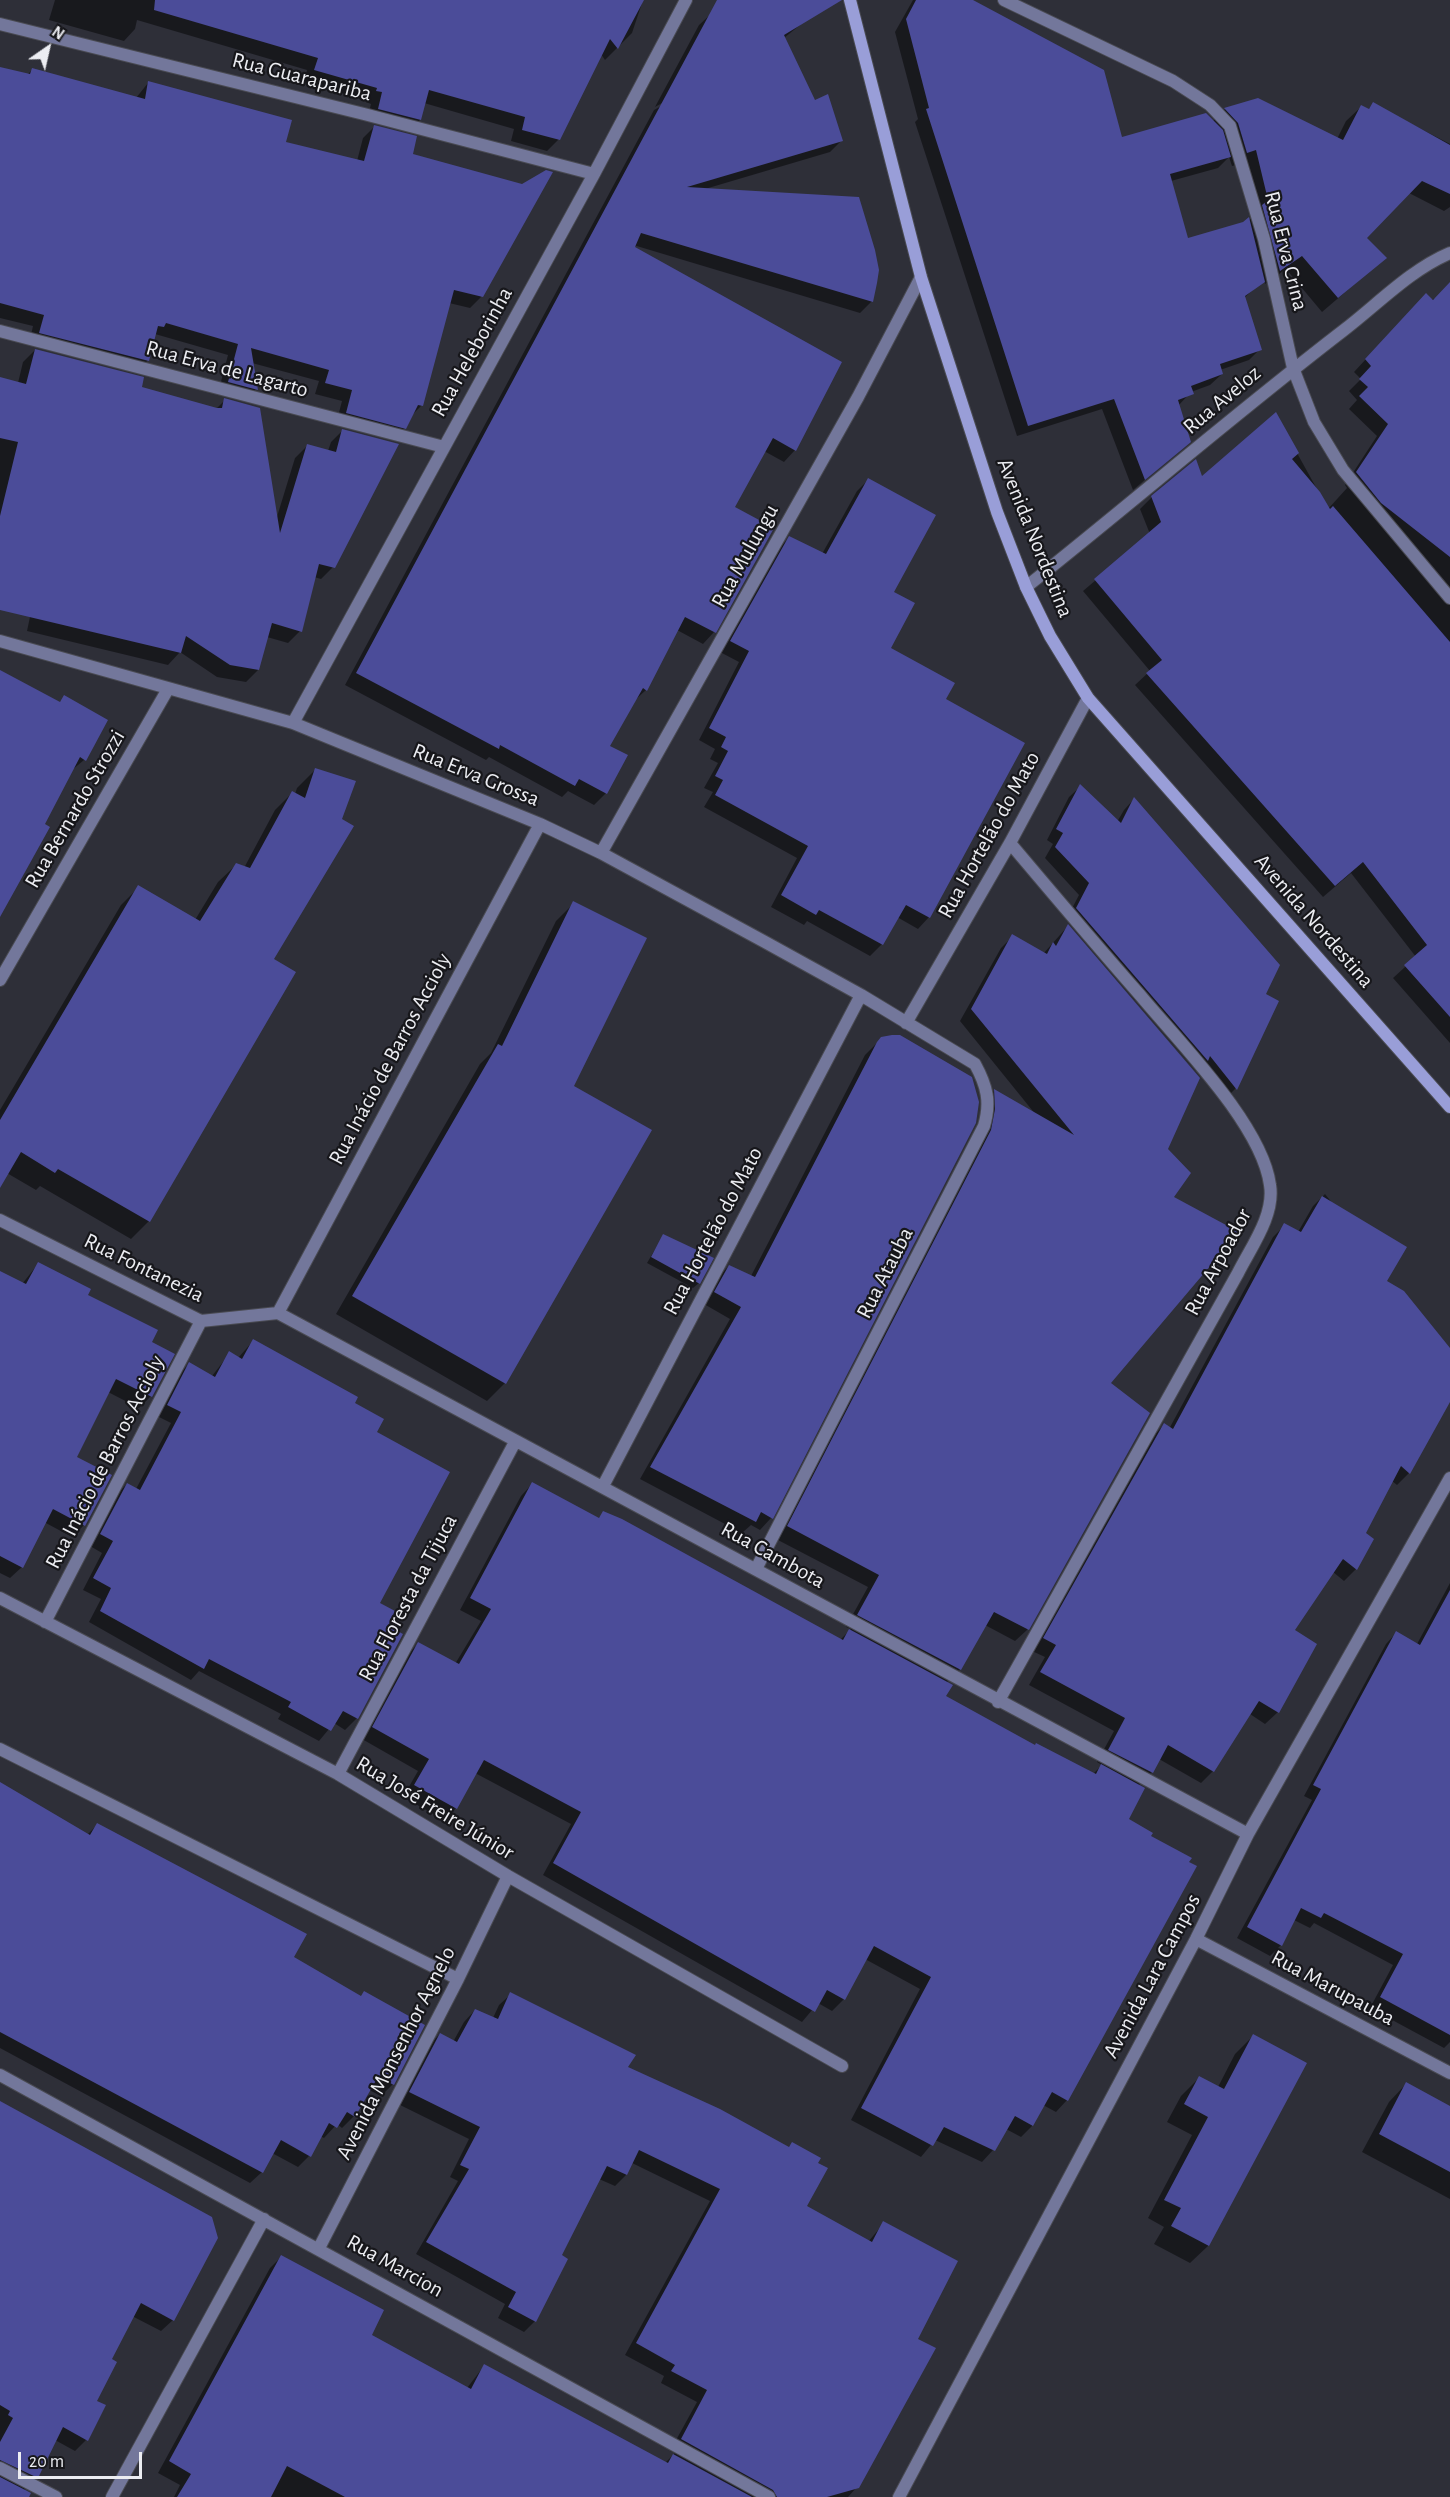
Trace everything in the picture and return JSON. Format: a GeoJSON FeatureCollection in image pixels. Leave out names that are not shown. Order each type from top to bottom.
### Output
{"type":"FeatureCollection","features":[{"type":"Feature","properties":{"kind":"main road","name":"Avenida Nordestina"},"geometry":{"type":"LineString","coordinates":[[850,0],[921,277],[997,512],[1026,587],[1050,636],[1088,698],[1450,1107]]}},
{"type":"Feature","properties":{"kind":"street","name":"Rua Heleborinha"},"geometry":{"type":"LineString","coordinates":[[293,723],[594,174],[686,0]]}},
{"type":"Feature","properties":{"kind":"street","name":"Rua Erva Crina"},"geometry":{"type":"LineString","coordinates":[[1004,0],[1173,81],[1210,105],[1230,126],[1264,239],[1293,368],[1314,422],[1343,470],[1450,598]]}},
{"type":"Feature","properties":{"kind":"street","name":"Rua Guarapariba"},"geometry":{"type":"LineString","coordinates":[[0,24],[364,114],[594,174]]}},
{"type":"Feature","properties":{"kind":"street","name":"Rua Aveloz"},"geometry":{"type":"LineString","coordinates":[[1026,587],[1139,497],[1293,368],[1410,276],[1450,253]]}},
{"type":"Feature","properties":{"kind":"street","name":"Rua Mulungu"},"geometry":{"type":"LineString","coordinates":[[601,853],[858,397],[921,277]]}},
{"type":"Feature","properties":{"kind":"street","name":"Rua Erva de Lagarto"},"geometry":{"type":"LineString","coordinates":[[0,331],[444,447]]}},
{"type":"Feature","properties":{"kind":"street","name":"Rua Erva Grossa"},"geometry":{"type":"LineString","coordinates":[[0,641],[293,723],[540,824],[601,853],[861,995],[906,1023]]}},
{"type":"Feature","properties":{"kind":"street","name":"Rua Bernardo Strozzi"},"geometry":{"type":"LineString","coordinates":[[0,980],[168,689]]}},
{"type":"Feature","properties":{"kind":"street","name":"Rua Hortelão do Mato"},"geometry":{"type":"LineString","coordinates":[[906,1023],[1010,843],[1088,698]]}},
{"type":"Feature","properties":{"kind":"street","name":"Rua Inácio de Barros Accioly"},"geometry":{"type":"LineString","coordinates":[[278,1313],[540,824]]}},
{"type":"Feature","properties":{"kind":"street","name":"Rua Arpoador"},"geometry":{"type":"LineString","coordinates":[[998,1702],[1238,1273],[1270,1205],[1271,1185],[1264,1162],[1246,1127],[1203,1070],[1010,843]]}},
{"type":"Feature","properties":{"kind":"street","name":"Rua Hortelão do Mato"},"geometry":{"type":"LineString","coordinates":[[603,1486],[861,995]]}},
{"type":"Feature","properties":{"kind":"street","name":"Rua Atauba"},"geometry":{"type":"LineString","coordinates":[[756,1569],[984,1126],[988,1098],[985,1082],[975,1064],[906,1023]]}},
{"type":"Feature","properties":{"kind":"street","name":"Rua Fontanezia"},"geometry":{"type":"LineString","coordinates":[[0,1220],[201,1321],[278,1313]]}},
{"type":"Feature","properties":{"kind":"street","name":"Rua Cambota"},"geometry":{"type":"LineString","coordinates":[[278,1313],[515,1442],[603,1486],[998,1702],[1248,1834]]}},
{"type":"Feature","properties":{"kind":"street","name":"Rua Inácio de Barros Accioly"},"geometry":{"type":"LineString","coordinates":[[45,1622],[201,1321]]}},
{"type":"Feature","properties":{"kind":"street","name":"Rua Floresta da Tijuca"},"geometry":{"type":"LineString","coordinates":[[338,1774],[515,1442]]}},
{"type":"Feature","properties":{"kind":"street","name":"Avenida Lara Campos"},"geometry":{"type":"LineString","coordinates":[[899,2497],[1196,1939],[1248,1834],[1450,1478]]}},
{"type":"Feature","properties":{"kind":"street","name":"Rua José Freire Júnior"},"geometry":{"type":"LineString","coordinates":[[0,1598],[338,1774],[508,1876],[842,2066]]}},
{"type":"Feature","properties":{"kind":"street"},"geometry":{"type":"LineString","coordinates":[[0,1749],[458,1979]]}},
{"type":"Feature","properties":{"kind":"street","name":"Avenida Monsenhor Agnelo"},"geometry":{"type":"LineString","coordinates":[[320,2248],[458,1979],[508,1876]]}},
{"type":"Feature","properties":{"kind":"street","name":"Rua Marupauba"},"geometry":{"type":"LineString","coordinates":[[1196,1939],[1450,2073]]}},
{"type":"Feature","properties":{"kind":"street","name":"Rua Marcion"},"geometry":{"type":"LineString","coordinates":[[0,2075],[320,2248],[769,2497]]}},
{"type":"Feature","properties":{"kind":"street"},"geometry":{"type":"LineString","coordinates":[[112,2497],[264,2219]]}},
{"type":"Feature","properties":{"kind":"street"},"geometry":{"type":"LineString","coordinates":[[0,2468],[56,2497]]}},
{"type":"Feature","properties":{"kind":"building"},"geometry":{"type":"Polygon","coordinates":[[[155,0],[644,0],[618,49],[610,39],[560,140],[522,130],[525,117],[429,90],[421,120],[378,109],[382,92],[376,91],[377,88],[314,70],[318,58],[154,10],[155,0]]]}},
{"type":"Feature","properties":{"kind":"building"},"geometry":{"type":"Polygon","coordinates":[[[717,0],[842,0],[784,35],[815,100],[828,94],[843,141],[687,187],[859,197],[879,270],[873,302],[641,233],[635,247],[842,362],[796,451],[773,438],[735,507],[774,528],[716,633],[685,617],[647,691],[643,688],[610,746],[628,755],[607,794],[579,779],[575,786],[500,745],[499,749],[356,673],[717,0]]]}},
{"type":"Feature","properties":{"kind":"building"},"geometry":{"type":"Polygon","coordinates":[[[916,0],[973,0],[1104,70],[1122,137],[1206,113],[1223,130],[1231,157],[1170,174],[1188,238],[1243,222],[1249,217],[1265,282],[1245,296],[1262,350],[1220,364],[1223,374],[1191,386],[1194,394],[1178,400],[1191,442],[1145,480],[1114,399],[1028,426],[926,109],[929,108],[906,19],[916,0]]]}},
{"type":"Feature","properties":{"kind":"building"},"geometry":{"type":"Polygon","coordinates":[[[0,67],[30,74],[32,68],[145,99],[148,81],[292,120],[286,142],[364,161],[374,125],[417,136],[413,154],[522,184],[546,170],[553,172],[483,297],[454,290],[423,406],[418,405],[406,429],[346,413],[352,390],[325,383],[329,370],[251,348],[258,390],[228,382],[238,344],[166,323],[164,327],[158,326],[149,361],[39,333],[44,315],[0,303],[0,67]]]}},
{"type":"Feature","properties":{"kind":"building"},"geometry":{"type":"Polygon","coordinates":[[[1258,98],[1343,140],[1361,105],[1369,109],[1373,102],[1450,145],[1450,194],[1422,181],[1367,238],[1387,258],[1338,298],[1302,256],[1280,271],[1262,205],[1268,200],[1256,150],[1247,153],[1238,123],[1224,108],[1258,98]]]}},
{"type":"Feature","properties":{"kind":"building"},"geometry":{"type":"Polygon","coordinates":[[[1450,282],[1450,557],[1381,503],[1356,472],[1388,424],[1359,396],[1368,387],[1359,379],[1371,366],[1365,359],[1426,293],[1433,300],[1450,282]]]}},
{"type":"Feature","properties":{"kind":"building"},"geometry":{"type":"Polygon","coordinates":[[[35,349],[144,377],[142,387],[217,408],[222,408],[224,398],[260,408],[280,533],[307,444],[336,452],[342,429],[399,444],[335,568],[319,564],[302,632],[272,623],[259,670],[230,665],[186,636],[181,653],[0,610],[0,516],[18,442],[0,438],[0,377],[26,384],[35,349]]]}},
{"type":"Feature","properties":{"kind":"building"},"geometry":{"type":"Polygon","coordinates":[[[1276,412],[1299,453],[1292,459],[1320,492],[1330,509],[1333,506],[1450,642],[1450,1017],[1404,965],[1427,945],[1363,862],[1335,886],[1146,673],[1162,660],[1094,579],[1161,522],[1151,496],[1196,459],[1202,476],[1276,412]]]}},
{"type":"Feature","properties":{"kind":"building"},"geometry":{"type":"Polygon","coordinates":[[[868,478],[936,515],[894,592],[915,603],[891,648],[955,683],[946,699],[1025,743],[930,918],[906,905],[883,945],[819,910],[816,915],[781,895],[808,846],[715,795],[723,780],[715,776],[728,751],[721,747],[726,737],[709,728],[749,651],[730,641],[789,536],[826,554],[868,478]]]}},
{"type":"Feature","properties":{"kind":"building"},"geometry":{"type":"Polygon","coordinates":[[[0,670],[60,702],[64,695],[108,720],[86,761],[80,757],[45,824],[50,827],[0,917],[0,670]]]}},
{"type":"Feature","properties":{"kind":"building"},"geometry":{"type":"Polygon","coordinates":[[[315,768],[356,781],[342,819],[354,826],[274,959],[296,972],[150,1222],[58,1169],[55,1173],[21,1152],[0,1188],[0,1120],[138,885],[200,921],[236,863],[250,868],[292,791],[305,798],[315,768]]]}},
{"type":"Feature","properties":{"kind":"building"},"geometry":{"type":"Polygon","coordinates":[[[1080,784],[1121,823],[1134,797],[1280,965],[1266,994],[1279,1001],[1237,1090],[1210,1056],[1208,1061],[1076,908],[1089,883],[1055,847],[1063,833],[1056,829],[1080,784]]]}},
{"type":"Feature","properties":{"kind":"building"},"geometry":{"type":"Polygon","coordinates":[[[573,901],[647,938],[574,1086],[652,1130],[506,1384],[352,1296],[498,1044],[502,1046],[573,901]]]}},
{"type":"Feature","properties":{"kind":"building"},"geometry":{"type":"Polygon","coordinates":[[[1068,924],[1200,1078],[1168,1149],[1191,1173],[1174,1197],[1239,1232],[1111,1383],[1150,1413],[1029,1630],[994,1612],[961,1670],[857,1615],[879,1575],[787,1526],[991,1130],[995,1109],[994,1089],[1074,1135],[971,1009],[1012,934],[1047,954],[1053,942],[1056,946],[1068,924]]]}},
{"type":"Feature","properties":{"kind":"building"},"geometry":{"type":"Polygon","coordinates":[[[900,1035],[972,1077],[979,1102],[976,1123],[773,1519],[761,1512],[756,1522],[650,1467],[741,1307],[714,1292],[729,1265],[755,1277],[877,1042],[881,1037],[900,1035]]]}},
{"type":"Feature","properties":{"kind":"building"},"geometry":{"type":"Polygon","coordinates":[[[1322,1196],[1407,1247],[1387,1281],[1404,1291],[1450,1348],[1450,1402],[1410,1474],[1401,1466],[1366,1533],[1374,1539],[1357,1570],[1343,1559],[1295,1630],[1317,1644],[1279,1713],[1259,1701],[1214,1772],[1168,1745],[1153,1773],[1108,1750],[1125,1718],[1040,1672],[1056,1645],[1043,1638],[1164,1423],[1173,1429],[1284,1223],[1301,1232],[1322,1196]]]}},
{"type":"Feature","properties":{"kind":"building"},"geometry":{"type":"Polygon","coordinates":[[[663,1234],[714,1258],[700,1284],[651,1257],[663,1234]]]}},
{"type":"Feature","properties":{"kind":"building"},"geometry":{"type":"Polygon","coordinates":[[[38,1262],[91,1289],[88,1295],[158,1330],[152,1342],[175,1354],[152,1397],[116,1379],[77,1457],[112,1475],[85,1526],[53,1509],[23,1568],[0,1556],[0,1271],[26,1284],[38,1262]]]}},
{"type":"Feature","properties":{"kind":"building"},"geometry":{"type":"Polygon","coordinates":[[[253,1339],[358,1397],[355,1403],[384,1419],[377,1432],[450,1472],[380,1603],[395,1611],[388,1626],[403,1634],[358,1719],[343,1711],[331,1731],[288,1707],[291,1702],[209,1659],[204,1669],[100,1611],[111,1588],[93,1578],[113,1541],[100,1534],[127,1483],[140,1490],[181,1412],[167,1405],[189,1362],[215,1377],[229,1351],[242,1359],[253,1339]]]}},
{"type":"Feature","properties":{"kind":"building"},"geometry":{"type":"Polygon","coordinates":[[[532,1482],[599,1518],[603,1511],[622,1519],[843,1640],[849,1629],[953,1685],[946,1696],[1035,1745],[1036,1743],[1096,1774],[1101,1764],[1145,1788],[1129,1819],[1153,1833],[1151,1836],[1192,1858],[1189,1862],[1197,1866],[1068,2101],[1052,2092],[1033,2126],[1015,2116],[995,2151],[944,2127],[933,2146],[861,2108],[931,1977],[874,1946],[845,2000],[827,1990],[815,2012],[553,1863],[581,1812],[484,1760],[457,1809],[414,1785],[429,1759],[372,1727],[418,1642],[459,1664],[491,1609],[470,1598],[532,1482]]]}},
{"type":"Feature","properties":{"kind":"building"},"geometry":{"type":"Polygon","coordinates":[[[1450,1590],[1450,2035],[1380,1997],[1403,1954],[1324,1913],[1321,1918],[1301,1908],[1282,1946],[1247,1927],[1321,1789],[1313,1785],[1396,1631],[1420,1645],[1450,1590]]]}},
{"type":"Feature","properties":{"kind":"building"},"geometry":{"type":"Polygon","coordinates":[[[0,1782],[90,1835],[97,1823],[307,1934],[294,1957],[361,1996],[364,1991],[425,2025],[394,2085],[378,2077],[355,2117],[347,2112],[337,2128],[329,2123],[311,2157],[281,2140],[263,2173],[0,2032],[0,1782]]]}},
{"type":"Feature","properties":{"kind":"building"},"geometry":{"type":"Polygon","coordinates":[[[510,1992],[636,2055],[628,2067],[720,2109],[789,2147],[792,2142],[821,2158],[818,2163],[828,2168],[807,2206],[872,2242],[883,2221],[958,2261],[918,2339],[936,2348],[859,2488],[827,2497],[777,2497],[773,2490],[681,2439],[707,2390],[671,2371],[675,2365],[636,2343],[720,2189],[639,2150],[627,2175],[607,2166],[562,2255],[568,2259],[536,2322],[508,2307],[516,2292],[426,2242],[469,2169],[460,2165],[480,2127],[409,2092],[440,2033],[457,2042],[475,2009],[498,2019],[510,1992]]]}},
{"type":"Feature","properties":{"kind":"building"},"geometry":{"type":"Polygon","coordinates":[[[1253,2034],[1307,2063],[1209,2246],[1171,2226],[1181,2208],[1164,2200],[1208,2117],[1184,2104],[1199,2076],[1224,2089],[1253,2034]]]}},
{"type":"Feature","properties":{"kind":"building"},"geometry":{"type":"Polygon","coordinates":[[[1406,2082],[1450,2106],[1450,2172],[1379,2134],[1406,2082]]]}},
{"type":"Feature","properties":{"kind":"building"},"geometry":{"type":"Polygon","coordinates":[[[0,2101],[212,2217],[218,2238],[174,2321],[141,2303],[112,2359],[117,2362],[97,2401],[106,2405],[88,2441],[63,2427],[38,2478],[0,2460],[0,2442],[13,2418],[8,2415],[10,2411],[0,2405],[0,2101]]]}},
{"type":"Feature","properties":{"kind":"building"},"geometry":{"type":"Polygon","coordinates":[[[281,2255],[384,2310],[372,2335],[471,2389],[484,2364],[668,2463],[673,2454],[752,2497],[345,2497],[287,2466],[271,2497],[177,2497],[191,2474],[169,2461],[281,2255]]]}},
{"type":"Feature","properties":{"kind":"building"},"geometry":{"type":"Polygon","coordinates":[[[0,2477],[31,2493],[29,2497],[0,2497],[0,2477]]]}}]}
